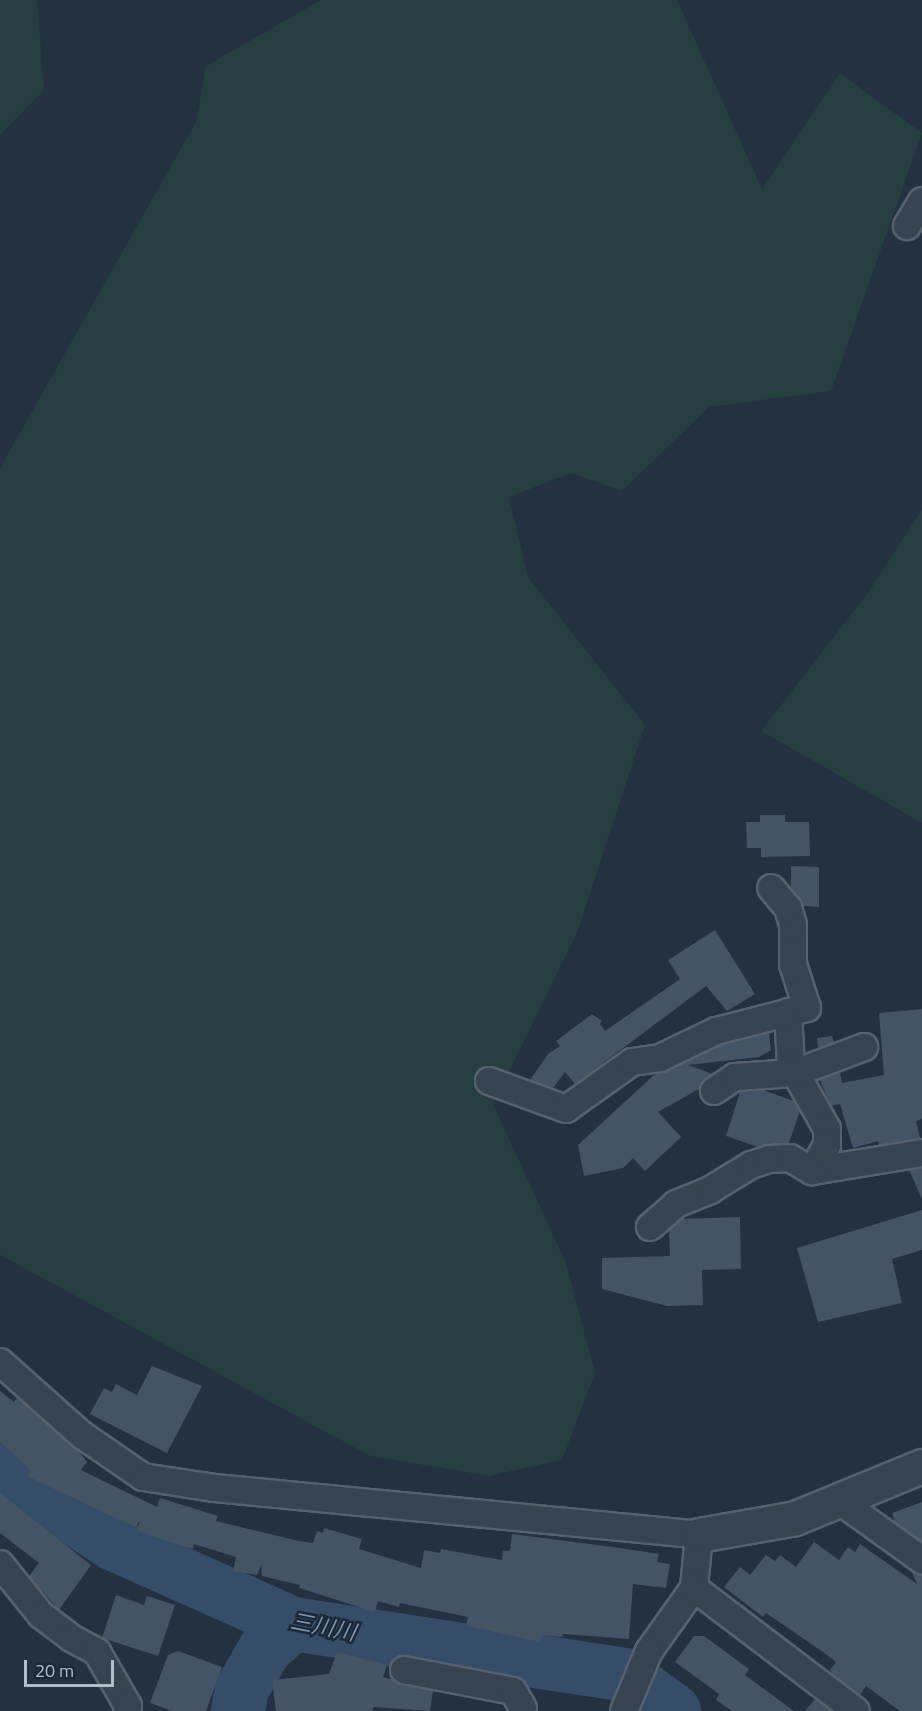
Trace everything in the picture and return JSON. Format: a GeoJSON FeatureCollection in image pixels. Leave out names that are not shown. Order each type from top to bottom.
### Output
{"type":"FeatureCollection","features":[{"type":"Feature","properties":{"kind":"street"},"geometry":{"type":"LineString","coordinates":[[907,225],[922,201]]}},
{"type":"Feature","properties":{"kind":"street"},"geometry":{"type":"LineString","coordinates":[[489,1081],[567,1109],[632,1062],[660,1058],[716,1031],[807,1008],[793,964],[793,925],[788,908],[771,888]]}},
{"type":"Feature","properties":{"kind":"street"},"geometry":{"type":"LineString","coordinates":[[788,1012],[791,1065],[827,1129],[827,1145],[812,1171]]}},
{"type":"Feature","properties":{"kind":"street"},"geometry":{"type":"LineString","coordinates":[[714,1091],[735,1077],[795,1072],[864,1047]]}},
{"type":"Feature","properties":{"kind":"street"},"geometry":{"type":"LineString","coordinates":[[650,1227],[676,1204],[710,1190],[751,1165],[769,1159],[790,1158],[812,1171],[922,1153]]}},
{"type":"Feature","properties":{"kind":"street"},"geometry":{"type":"LineString","coordinates":[[0,1362],[82,1435],[143,1477],[215,1488],[699,1535],[795,1518],[922,1466]]}},
{"type":"Feature","properties":{"kind":"street"},"geometry":{"type":"LineString","coordinates":[[837,1500],[922,1560]]}},
{"type":"Feature","properties":{"kind":"street"},"geometry":{"type":"LineString","coordinates":[[624,1711],[649,1651],[694,1588],[699,1535]]}},
{"type":"Feature","properties":{"kind":"street"},"geometry":{"type":"LineString","coordinates":[[0,1564],[41,1615],[71,1638],[98,1652],[128,1706],[127,1711]]}},
{"type":"Feature","properties":{"kind":"street"},"geometry":{"type":"LineString","coordinates":[[694,1588],[856,1711]]}},
{"type":"Feature","properties":{"kind":"street"},"geometry":{"type":"LineString","coordinates":[[404,1670],[513,1691],[520,1710]]}},
{"type":"Feature","properties":{"kind":"green space"},"geometry":{"type":"Polygon","coordinates":[[[0,0],[37,0],[44,90],[0,135],[0,0]]]}},
{"type":"Feature","properties":{"kind":"green space"},"geometry":{"type":"Polygon","coordinates":[[[321,0],[677,0],[762,189],[840,73],[922,133],[831,391],[709,407],[622,491],[571,473],[509,497],[528,577],[645,725],[577,933],[493,1104],[566,1263],[595,1373],[562,1460],[489,1476],[370,1456],[0,1255],[0,468],[196,122],[206,66],[321,0]]]}},
{"type":"Feature","properties":{"kind":"green space"},"geometry":{"type":"Polygon","coordinates":[[[922,509],[922,823],[761,731],[870,590],[922,509]]]}},
{"type":"Feature","properties":{"kind":"building"},"geometry":{"type":"Polygon","coordinates":[[[760,815],[785,815],[785,822],[809,822],[810,856],[761,857],[761,848],[747,848],[746,822],[760,822],[760,815]]]}},
{"type":"Feature","properties":{"kind":"building"},"geometry":{"type":"Polygon","coordinates":[[[791,866],[819,867],[819,907],[803,906],[791,888],[791,866]]]}},
{"type":"Feature","properties":{"kind":"building"},"geometry":{"type":"Polygon","coordinates":[[[715,930],[755,994],[727,1011],[706,986],[575,1084],[565,1072],[553,1088],[530,1080],[548,1054],[560,1046],[556,1041],[592,1014],[602,1021],[600,1024],[605,1031],[680,979],[668,960],[715,930]]]}},
{"type":"Feature","properties":{"kind":"building"},"geometry":{"type":"Polygon","coordinates":[[[922,1009],[922,1119],[916,1121],[920,1138],[879,1145],[878,1141],[853,1148],[840,1104],[831,1106],[820,1080],[840,1072],[842,1083],[884,1075],[879,1013],[922,1009]]]}},
{"type":"Feature","properties":{"kind":"building"},"geometry":{"type":"Polygon","coordinates":[[[769,1033],[771,1050],[759,1057],[688,1065],[713,1074],[699,1089],[658,1112],[681,1137],[645,1171],[633,1158],[623,1168],[584,1176],[578,1145],[655,1074],[721,1045],[769,1033]]]}},
{"type":"Feature","properties":{"kind":"building"},"geometry":{"type":"Polygon","coordinates":[[[832,1036],[834,1042],[818,1048],[817,1038],[832,1036]]]}},
{"type":"Feature","properties":{"kind":"building"},"geometry":{"type":"Polygon","coordinates":[[[763,1090],[794,1101],[800,1111],[789,1143],[758,1147],[726,1136],[740,1092],[763,1090]]]}},
{"type":"Feature","properties":{"kind":"building"},"geometry":{"type":"Polygon","coordinates":[[[922,1168],[922,1199],[909,1170],[922,1168]]]}},
{"type":"Feature","properties":{"kind":"building"},"geometry":{"type":"Polygon","coordinates":[[[922,1210],[922,1250],[892,1259],[902,1303],[818,1322],[797,1248],[922,1210]]]}},
{"type":"Feature","properties":{"kind":"building"},"geometry":{"type":"Polygon","coordinates":[[[740,1217],[741,1269],[702,1270],[703,1305],[667,1306],[602,1289],[602,1258],[670,1256],[669,1231],[682,1219],[740,1217]]]}},
{"type":"Feature","properties":{"kind":"building"},"geometry":{"type":"Polygon","coordinates":[[[152,1366],[202,1386],[167,1453],[90,1414],[104,1388],[112,1392],[116,1384],[137,1395],[152,1366]]]}},
{"type":"Feature","properties":{"kind":"building"},"geometry":{"type":"Polygon","coordinates":[[[0,1391],[14,1402],[17,1398],[79,1451],[87,1462],[81,1470],[157,1507],[160,1498],[218,1516],[216,1521],[313,1543],[317,1531],[323,1533],[324,1528],[362,1539],[359,1549],[421,1568],[424,1550],[440,1553],[441,1549],[502,1560],[503,1551],[510,1551],[512,1534],[659,1554],[657,1562],[670,1564],[666,1588],[633,1584],[629,1639],[563,1634],[562,1637],[541,1635],[540,1642],[466,1626],[468,1617],[400,1603],[399,1607],[378,1601],[375,1612],[299,1588],[300,1585],[262,1576],[261,1565],[257,1575],[233,1571],[236,1557],[194,1544],[193,1549],[160,1539],[137,1530],[140,1521],[135,1527],[27,1476],[31,1470],[0,1442],[0,1391]]]}},
{"type":"Feature","properties":{"kind":"building"},"geometry":{"type":"Polygon","coordinates":[[[0,1493],[91,1565],[59,1610],[29,1576],[39,1563],[0,1533],[0,1493]]]}},
{"type":"Feature","properties":{"kind":"building"},"geometry":{"type":"Polygon","coordinates":[[[922,1502],[922,1542],[895,1522],[892,1513],[922,1502]]]}},
{"type":"Feature","properties":{"kind":"building"},"geometry":{"type":"Polygon","coordinates":[[[814,1542],[839,1560],[848,1547],[855,1552],[860,1544],[917,1584],[912,1572],[922,1575],[922,1711],[900,1711],[866,1686],[860,1695],[833,1675],[830,1670],[836,1662],[766,1613],[763,1617],[724,1587],[740,1567],[750,1575],[766,1555],[775,1561],[780,1555],[796,1567],[814,1542]]]}},
{"type":"Feature","properties":{"kind":"building"},"geometry":{"type":"Polygon","coordinates":[[[116,1595],[144,1605],[147,1596],[175,1605],[158,1656],[102,1638],[116,1595]]]}},
{"type":"Feature","properties":{"kind":"building"},"geometry":{"type":"Polygon","coordinates":[[[694,1636],[704,1636],[749,1669],[745,1675],[794,1711],[732,1711],[716,1700],[719,1694],[675,1662],[694,1636]]]}},
{"type":"Feature","properties":{"kind":"building"},"geometry":{"type":"Polygon","coordinates":[[[178,1651],[222,1667],[206,1711],[172,1711],[150,1703],[168,1655],[178,1651]]]}},
{"type":"Feature","properties":{"kind":"building"},"geometry":{"type":"Polygon","coordinates":[[[337,1652],[387,1665],[383,1677],[433,1691],[430,1711],[374,1707],[372,1711],[276,1711],[272,1680],[329,1674],[337,1652]]]}},
{"type":"Feature","properties":{"kind":"building"},"geometry":{"type":"Polygon","coordinates":[[[815,1699],[831,1711],[805,1711],[815,1699]]]}},
{"type":"Feature","properties":{"kind":"waterway","name":"三川川"},"geometry":{"type":"LineString","coordinates":[[0,1464],[33,1491],[112,1543],[293,1624],[625,1675],[674,1711]]}},
{"type":"Feature","properties":{"kind":"waterway"},"geometry":{"type":"LineString","coordinates":[[238,1711],[242,1689],[265,1649],[293,1624]]}}]}
